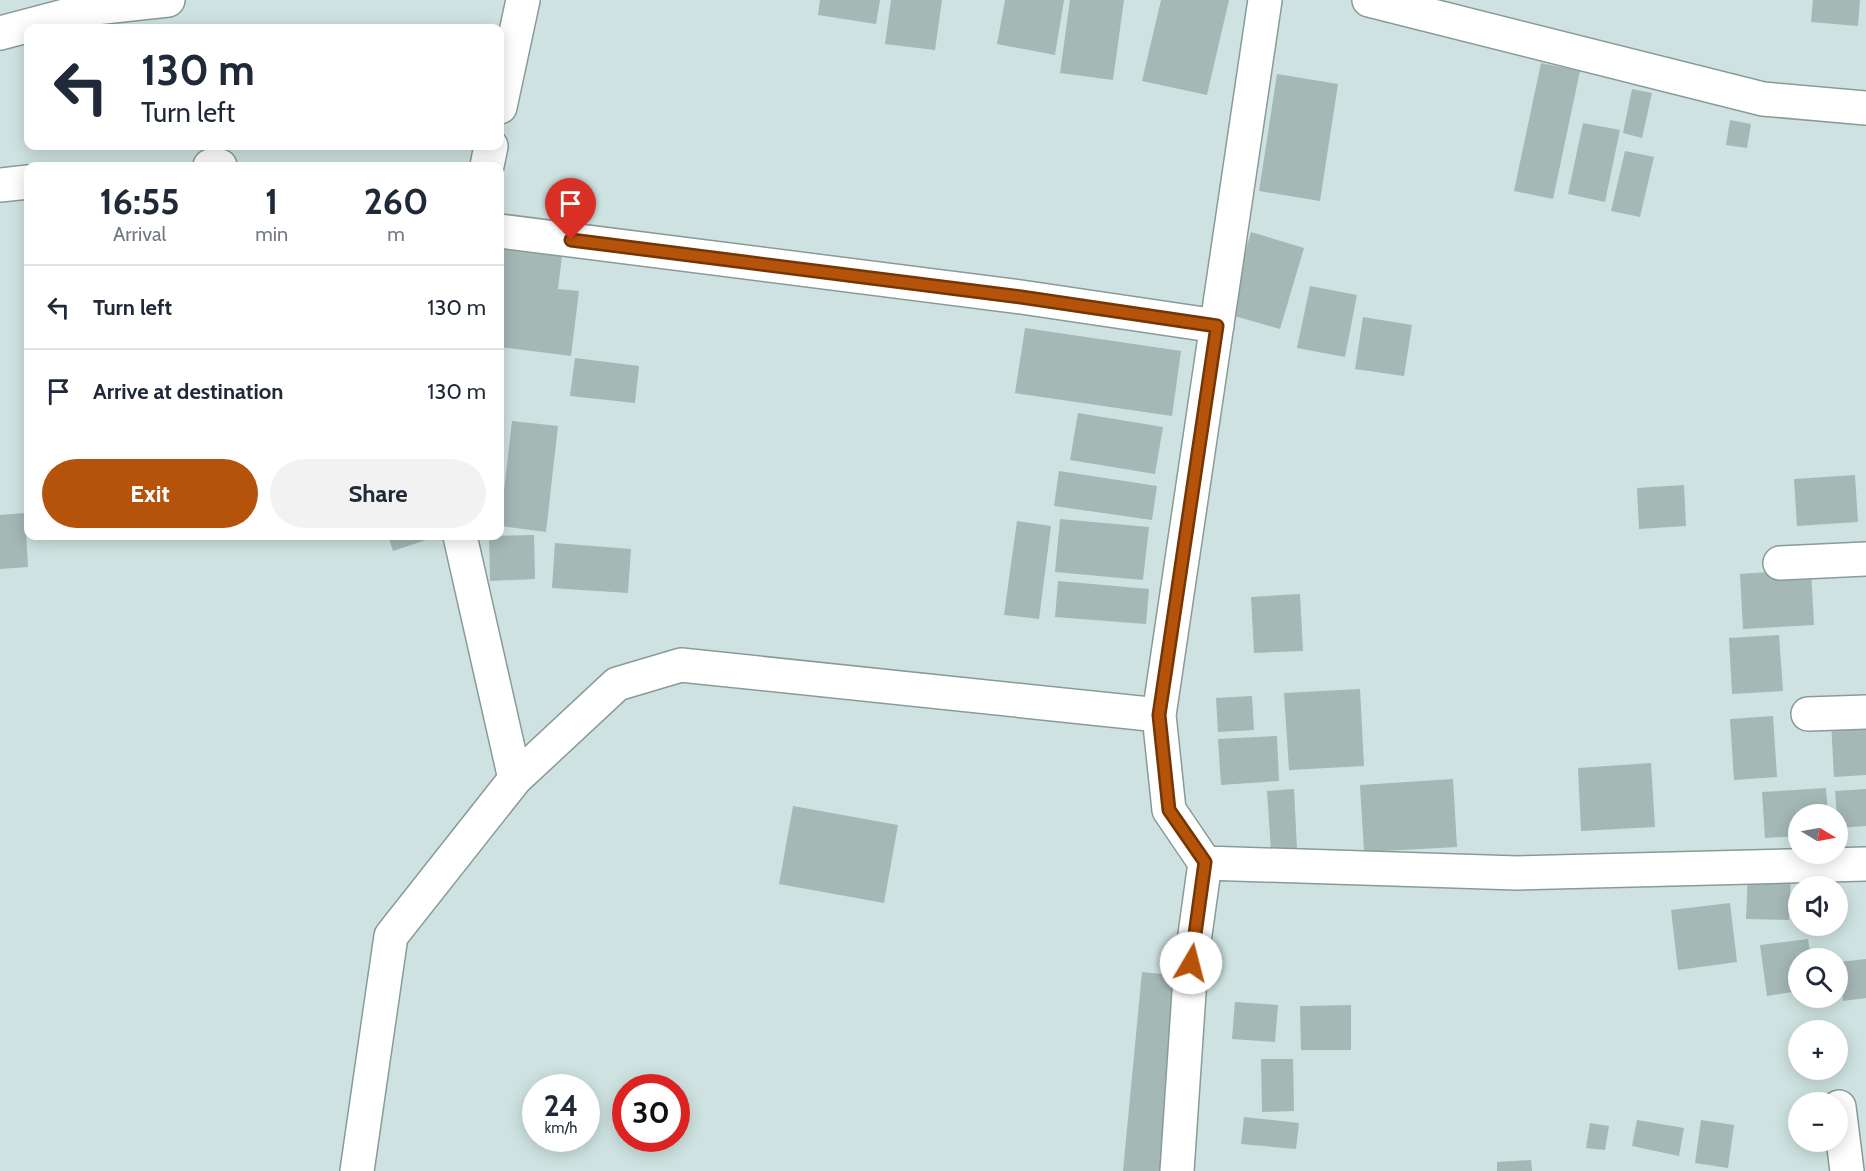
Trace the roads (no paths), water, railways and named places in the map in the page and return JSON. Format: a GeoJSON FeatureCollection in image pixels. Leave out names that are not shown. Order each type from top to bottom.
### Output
{"type":"FeatureCollection","features":[{"type":"Feature","properties":{"kind":"street"},"geometry":{"type":"LineString","coordinates":[[34,24],[95,8],[168,0]]}},
{"type":"Feature","properties":{"kind":"street"},"geometry":{"type":"LineString","coordinates":[[504,88],[523,0]]}},
{"type":"Feature","properties":{"kind":"street"},"geometry":{"type":"LineString","coordinates":[[1177,1171],[1191,963],[1205,862],[1169,810],[1159,715],[1265,0]]}},
{"type":"Feature","properties":{"kind":"street"},"geometry":{"type":"LineString","coordinates":[[1369,0],[1763,99],[1866,108]]}},
{"type":"Feature","properties":{"kind":"street"},"geometry":{"type":"LineString","coordinates":[[0,33],[24,27]]}},
{"type":"Feature","properties":{"kind":"street"},"geometry":{"type":"LineString","coordinates":[[0,185],[24,183]]}},
{"type":"Feature","properties":{"kind":"street"},"geometry":{"type":"LineString","coordinates":[[504,232],[1021,297],[1217,326]]}},
{"type":"Feature","properties":{"kind":"street"},"geometry":{"type":"LineString","coordinates":[[461,540],[515,779]]}},
{"type":"Feature","properties":{"kind":"street"},"geometry":{"type":"LineString","coordinates":[[1780,563],[1866,559]]}},
{"type":"Feature","properties":{"kind":"street"},"geometry":{"type":"LineString","coordinates":[[357,1171],[391,936],[515,779],[617,684],[681,665],[1159,715]]}},
{"type":"Feature","properties":{"kind":"street"},"geometry":{"type":"LineString","coordinates":[[1808,714],[1866,712]]}},
{"type":"Feature","properties":{"kind":"street"},"geometry":{"type":"LineString","coordinates":[[1205,862],[1518,873],[1866,864]]}},
{"type":"Feature","properties":{"kind":"street"},"geometry":{"type":"LineString","coordinates":[[1844,1152],[1846,1171]]}}]}
